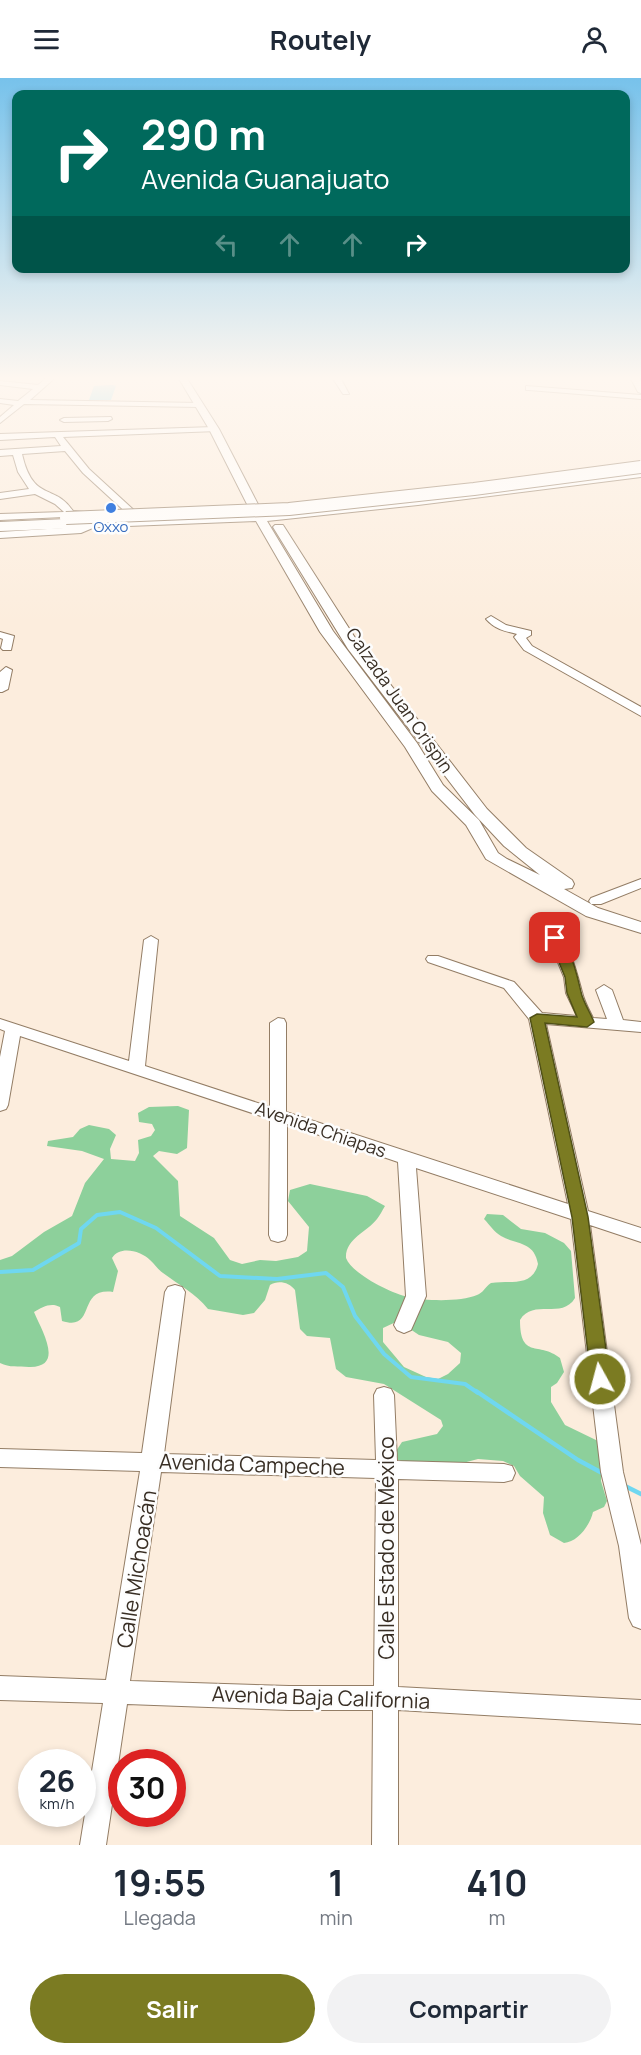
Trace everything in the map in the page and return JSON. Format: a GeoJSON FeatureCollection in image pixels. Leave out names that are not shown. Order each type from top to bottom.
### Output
{"type":"FeatureCollection","features":[{"type":"Feature","properties":{"kind":"highway"},"geometry":{"type":"LineString","coordinates":[[1,524],[68,518],[296,512],[462,495],[641,469]]}},
{"type":"Feature","properties":{"kind":"main road"},"geometry":{"type":"LineString","coordinates":[[233,459],[264,514]]}},
{"type":"Feature","properties":{"kind":"main road"},"geometry":{"type":"LineString","coordinates":[[1,524],[92,525],[239,519],[414,493],[471,496],[641,469]]}},
{"type":"Feature","properties":{"kind":"main road"},"geometry":{"type":"LineString","coordinates":[[1,524],[133,514],[264,514],[284,522],[305,514],[641,469]]}},
{"type":"Feature","properties":{"kind":"main road","name":"Calzada Juan Crispin"},"geometry":{"type":"LineString","coordinates":[[264,514],[353,646],[495,829],[522,852],[596,901],[620,914],[641,920]]}},
{"type":"Feature","properties":{"kind":"main road","name":"Calzada Juan Crispin"},"geometry":{"type":"LineString","coordinates":[[264,514],[327,632],[412,746],[437,788],[467,814],[496,858]]}},
{"type":"Feature","properties":{"kind":"main road"},"geometry":{"type":"LineString","coordinates":[[496,858],[518,864],[522,852]]}},
{"type":"Feature","properties":{"kind":"main road"},"geometry":{"type":"LineString","coordinates":[[496,858],[592,912],[641,928]]}},
{"type":"Feature","properties":{"kind":"street"},"geometry":{"type":"LineString","coordinates":[[19,459],[21,471],[36,491],[60,501],[68,518],[133,514]]}},
{"type":"Feature","properties":{"kind":"street"},"geometry":{"type":"LineString","coordinates":[[76,459],[133,514]]}},
{"type":"Feature","properties":{"kind":"street"},"geometry":{"type":"LineString","coordinates":[[1,500],[36,491]]}},
{"type":"Feature","properties":{"kind":"street"},"geometry":{"type":"LineString","coordinates":[[491,619],[502,627],[526,633],[519,637],[528,648],[641,712]]}},
{"type":"Feature","properties":{"kind":"street"},"geometry":{"type":"LineString","coordinates":[[0,635],[9,636],[7,648]]}},
{"type":"Feature","properties":{"kind":"street"},"geometry":{"type":"LineString","coordinates":[[2,689],[8,671]]}},
{"type":"Feature","properties":{"kind":"street"},"geometry":{"type":"LineString","coordinates":[[596,901],[641,883]]}},
{"type":"Feature","properties":{"kind":"street"},"geometry":{"type":"LineString","coordinates":[[555,938],[572,977],[574,993],[587,1022]]}},
{"type":"Feature","properties":{"kind":"street"},"geometry":{"type":"LineString","coordinates":[[136,1069],[152,940]]}},
{"type":"Feature","properties":{"kind":"street"},"geometry":{"type":"LineString","coordinates":[[434,959],[509,985],[537,1018],[580,1217],[612,1472],[630,1546],[641,1618]]}},
{"type":"Feature","properties":{"kind":"street"},"geometry":{"type":"LineString","coordinates":[[604,990],[618,1025]]}},
{"type":"Feature","properties":{"kind":"street"},"geometry":{"type":"LineString","coordinates":[[537,1018],[641,1027]]}},
{"type":"Feature","properties":{"kind":"street"},"geometry":{"type":"LineString","coordinates":[[278,1023],[278,1235]]}},
{"type":"Feature","properties":{"kind":"street"},"geometry":{"type":"LineString","coordinates":[[0,1106],[6,1026]]}},
{"type":"Feature","properties":{"kind":"street","name":"Avenida Chiapas"},"geometry":{"type":"LineString","coordinates":[[6,1026],[279,1114],[580,1217],[641,1235]]}},
{"type":"Feature","properties":{"kind":"street"},"geometry":{"type":"LineString","coordinates":[[404,1325],[416,1296],[407,1158]]}},
{"type":"Feature","properties":{"kind":"street","name":"Calle Michoacán"},"geometry":{"type":"LineString","coordinates":[[93,1845],[176,1292]]}},
{"type":"Feature","properties":{"kind":"street","name":"Calle Estado de México"},"geometry":{"type":"LineString","coordinates":[[384,1395],[387,1468],[385,1845]]}},
{"type":"Feature","properties":{"kind":"street","name":"Avenida Campeche"},"geometry":{"type":"LineString","coordinates":[[0,1458],[504,1473]]}},
{"type":"Feature","properties":{"kind":"street","name":"Avenida Baja California"},"geometry":{"type":"LineString","coordinates":[[0,1688],[289,1698],[386,1698],[641,1712]]}},
{"type":"Feature","properties":{"kind":"green space"},"geometry":{"type":"Polygon","coordinates":[[[178,1106],[189,1110],[187,1148],[177,1154],[159,1151],[153,1156],[178,1181],[180,1216],[214,1238],[230,1260],[242,1264],[298,1257],[307,1251],[309,1227],[288,1201],[290,1190],[310,1184],[367,1196],[385,1206],[373,1224],[349,1246],[346,1258],[364,1276],[382,1287],[408,1297],[433,1300],[462,1299],[479,1294],[491,1283],[519,1281],[531,1277],[538,1264],[533,1251],[494,1230],[484,1219],[487,1214],[503,1215],[521,1229],[545,1233],[564,1243],[571,1251],[575,1298],[563,1308],[532,1310],[520,1320],[523,1340],[527,1345],[560,1358],[564,1372],[557,1383],[551,1387],[551,1402],[565,1425],[598,1441],[602,1463],[601,1481],[607,1501],[604,1507],[593,1512],[579,1536],[564,1543],[550,1535],[543,1513],[544,1497],[520,1476],[514,1466],[503,1461],[478,1459],[459,1464],[408,1463],[398,1460],[396,1451],[402,1442],[437,1434],[443,1426],[441,1420],[384,1384],[346,1377],[336,1369],[330,1338],[307,1336],[300,1329],[295,1290],[287,1284],[280,1282],[270,1285],[265,1300],[254,1313],[243,1315],[208,1309],[146,1257],[131,1251],[120,1252],[112,1258],[118,1271],[113,1292],[102,1292],[94,1296],[80,1320],[73,1323],[62,1321],[60,1307],[53,1305],[34,1312],[48,1347],[49,1355],[46,1362],[40,1366],[29,1367],[0,1363],[0,1260],[12,1256],[44,1232],[72,1216],[85,1183],[104,1159],[82,1151],[47,1146],[48,1141],[73,1137],[80,1129],[89,1125],[109,1129],[116,1135],[110,1149],[111,1159],[135,1161],[139,1153],[138,1140],[151,1136],[155,1130],[152,1124],[139,1122],[138,1113],[149,1107],[178,1106]],[[398,1321],[383,1328],[383,1342],[404,1367],[426,1377],[438,1379],[448,1374],[460,1363],[461,1353],[448,1342],[419,1335],[398,1321]]]}},
{"type":"Feature","properties":{"kind":"waterway"},"geometry":{"type":"LineString","coordinates":[[0,1272],[33,1270],[79,1243],[81,1229],[97,1215],[120,1212],[156,1228],[220,1276],[277,1279],[326,1273],[343,1287],[355,1316],[384,1354],[411,1377],[465,1384],[478,1393]]}},
{"type":"Feature","properties":{"kind":"waterway"},"geometry":{"type":"LineString","coordinates":[[476,1391],[578,1460],[604,1474]]}},
{"type":"Feature","properties":{"kind":"waterway"},"geometry":{"type":"LineString","coordinates":[[625,1486],[641,1494]]}},
{"type":"Feature","properties":{"kind":"place","name":"Oxxo"},"geometry":{"type":"Point","coordinates":[111,508]}},
{"type":"Feature","properties":{"kind":"route"},"geometry":{"type":"LineString","coordinates":[[555,938],[572,977],[574,993],[587,1022],[537,1018],[580,1217],[600,1379]]}}]}
